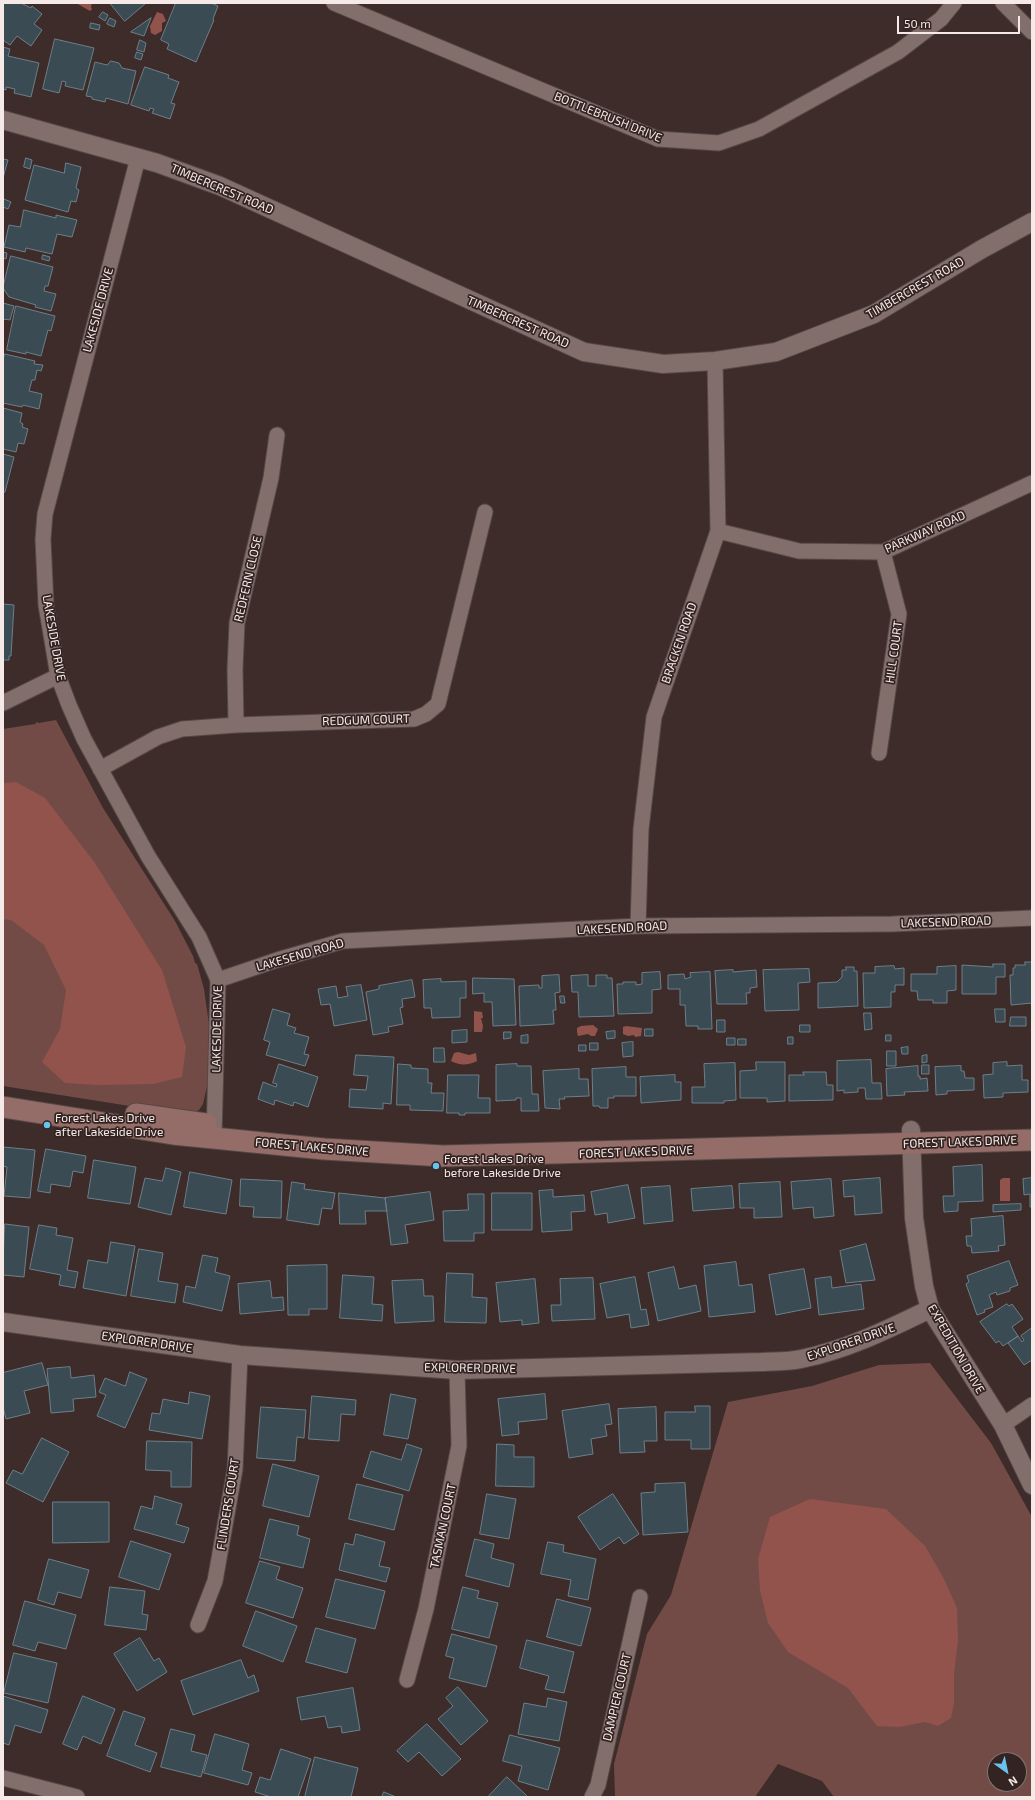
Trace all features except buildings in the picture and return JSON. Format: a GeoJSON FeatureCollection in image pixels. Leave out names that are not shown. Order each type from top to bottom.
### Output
{"type":"FeatureCollection","features":[{"type":"Feature","properties":{"kind":"main road","name":"FOREST LAKES DRIVE"},"geometry":{"type":"LineString","coordinates":[[3,1094],[215,1132]]}},
{"type":"Feature","properties":{"kind":"main road","name":"FOREST LAKES DRIVE"},"geometry":{"type":"LineString","coordinates":[[3,1107],[173,1134],[215,1132],[326,1136],[444,1143],[912,1137],[1032,1140]]}},
{"type":"Feature","properties":{"kind":"main road","name":"FOREST LAKES DRIVE"},"geometry":{"type":"LineString","coordinates":[[912,1137],[1032,1127]]}},
{"type":"Feature","properties":{"kind":"street","name":"BOTTLEBRUSH DRIVE"},"geometry":{"type":"LineString","coordinates":[[334,3],[658,139],[719,143],[759,129],[898,52],[942,19],[954,3]]}},
{"type":"Feature","properties":{"kind":"street"},"geometry":{"type":"LineString","coordinates":[[1002,3],[1032,32]]}},
{"type":"Feature","properties":{"kind":"street","name":"TIMBERCREST ROAD"},"geometry":{"type":"LineString","coordinates":[[3,120],[157,163],[220,186],[584,352],[664,364],[715,360],[776,352],[874,314],[982,249],[1032,222]]}},
{"type":"Feature","properties":{"kind":"street","name":"LAKESIDE DRIVE"},"geometry":{"type":"LineString","coordinates":[[138,158],[45,514],[43,539],[46,605],[58,676],[84,739],[148,856],[199,937],[218,980],[215,1132]]}},
{"type":"Feature","properties":{"kind":"street","name":"BRACKEN ROAD"},"geometry":{"type":"LineString","coordinates":[[638,926],[641,829],[654,717],[718,531],[715,360]]}},
{"type":"Feature","properties":{"kind":"street","name":"REDFERN CLOSE"},"geometry":{"type":"LineString","coordinates":[[236,724],[235,669],[237,623],[271,478],[277,435]]}},
{"type":"Feature","properties":{"kind":"street","name":"PARKWAY ROAD"},"geometry":{"type":"LineString","coordinates":[[718,531],[799,551],[883,552],[1032,483]]}},
{"type":"Feature","properties":{"kind":"street","name":"REDGUM COURT"},"geometry":{"type":"LineString","coordinates":[[100,769],[158,737],[182,729],[236,724],[414,719],[426,714],[438,704],[485,512]]}},
{"type":"Feature","properties":{"kind":"street","name":"HILL COURT"},"geometry":{"type":"LineString","coordinates":[[879,753],[899,614],[883,552]]}},
{"type":"Feature","properties":{"kind":"street"},"geometry":{"type":"LineString","coordinates":[[3,702],[58,676]]}},
{"type":"Feature","properties":{"kind":"street","name":"LAKESEND ROAD"},"geometry":{"type":"LineString","coordinates":[[218,980],[277,960],[343,941],[638,926],[892,924],[1032,918]]}},
{"type":"Feature","properties":{"kind":"street","name":"EXPEDITION DRIVE"},"geometry":{"type":"LineString","coordinates":[[912,1137],[914,1218],[924,1286],[930,1309],[1003,1425],[1032,1486]]}},
{"type":"Feature","properties":{"kind":"street","name":"EXPLORER DRIVE"},"geometry":{"type":"LineString","coordinates":[[3,1322],[240,1355],[457,1370],[761,1362],[800,1359],[836,1349],[888,1330],[930,1309]]}},
{"type":"Feature","properties":{"kind":"street","name":"FLINDERS COURT"},"geometry":{"type":"LineString","coordinates":[[198,1625],[215,1581],[235,1469],[240,1355]]}},
{"type":"Feature","properties":{"kind":"street","name":"TASMAN COURT"},"geometry":{"type":"LineString","coordinates":[[407,1680],[426,1609],[459,1446],[457,1370]]}},
{"type":"Feature","properties":{"kind":"street"},"geometry":{"type":"LineString","coordinates":[[1003,1425],[1032,1405]]}},
{"type":"Feature","properties":{"kind":"street","name":"DAMPIER COURT"},"geometry":{"type":"LineString","coordinates":[[592,1797],[598,1785],[640,1596]]}},
{"type":"Feature","properties":{"kind":"street"},"geometry":{"type":"LineString","coordinates":[[3,1778],[77,1797]]}},
{"type":"Feature","properties":{"kind":"shaded area"},"geometry":{"type":"Polygon","coordinates":[[[76,3],[92,3],[92,9],[90,11],[76,3]]]}},
{"type":"Feature","properties":{"kind":"shaded area"},"geometry":{"type":"Polygon","coordinates":[[[157,12],[163,14],[166,21],[162,23],[162,31],[155,35],[151,33],[150,26],[157,12]]]}},
{"type":"Feature","properties":{"kind":"shaded area"},"geometry":{"type":"Polygon","coordinates":[[[56,720],[103,808],[175,921],[193,956],[195,963],[197,964],[204,989],[210,1031],[208,1082],[203,1104],[199,1110],[187,1115],[3,1086],[3,729],[35,724],[37,722],[39,723],[56,720]]]}},
{"type":"Feature","properties":{"kind":"shaded area"},"geometry":{"type":"Polygon","coordinates":[[[16,782],[45,798],[95,863],[162,970],[186,1047],[182,1077],[153,1084],[97,1085],[65,1083],[42,1062],[60,1029],[66,990],[44,945],[11,920],[3,919],[3,783],[16,782]]]}},
{"type":"Feature","properties":{"kind":"shaded area"},"geometry":{"type":"Polygon","coordinates":[[[474,1011],[482,1012],[482,1032],[474,1032],[474,1011]]]}},
{"type":"Feature","properties":{"kind":"shaded area"},"geometry":{"type":"Polygon","coordinates":[[[593,1025],[598,1029],[595,1036],[588,1034],[578,1036],[577,1028],[581,1026],[593,1025]]]}},
{"type":"Feature","properties":{"kind":"shaded area"},"geometry":{"type":"Polygon","coordinates":[[[623,1027],[642,1028],[641,1036],[635,1037],[634,1035],[628,1036],[623,1034],[623,1027]]]}},
{"type":"Feature","properties":{"kind":"shaded area"},"geometry":{"type":"Polygon","coordinates":[[[458,1052],[469,1055],[476,1053],[477,1061],[458,1064],[451,1061],[454,1053],[458,1052]]]}},
{"type":"Feature","properties":{"kind":"shaded area"},"geometry":{"type":"Polygon","coordinates":[[[1003,1178],[1010,1178],[1010,1201],[1000,1201],[1000,1180],[1003,1178]]]}},
{"type":"Feature","properties":{"kind":"shaded area"},"geometry":{"type":"Polygon","coordinates":[[[930,1363],[991,1443],[1032,1517],[1032,1797],[834,1797],[822,1781],[778,1764],[755,1797],[615,1797],[614,1764],[647,1634],[671,1595],[728,1402],[812,1386],[879,1365],[930,1363]]]}},
{"type":"Feature","properties":{"kind":"shaded area"},"geometry":{"type":"Polygon","coordinates":[[[810,1499],[886,1509],[925,1546],[944,1579],[957,1608],[958,1640],[954,1674],[954,1703],[951,1718],[938,1726],[925,1722],[899,1727],[877,1726],[848,1688],[788,1652],[768,1623],[760,1590],[758,1559],[770,1517],[810,1499]]]}},
{"type":"Feature","properties":{"kind":"place","name":"Forest Lakes Drive after Lakeside Drive"},"geometry":{"type":"Point","coordinates":[47,1125]}},
{"type":"Feature","properties":{"kind":"place","name":"Forest Lakes Drive before Lakeside Drive"},"geometry":{"type":"Point","coordinates":[436,1166]}}]}
